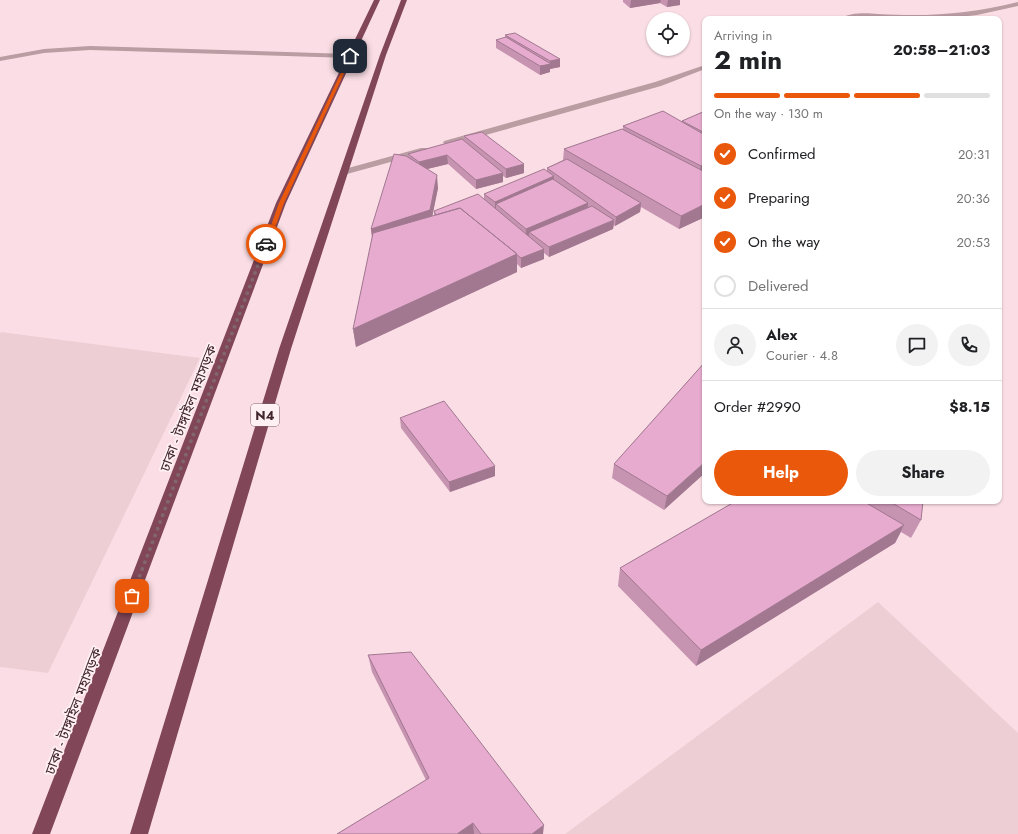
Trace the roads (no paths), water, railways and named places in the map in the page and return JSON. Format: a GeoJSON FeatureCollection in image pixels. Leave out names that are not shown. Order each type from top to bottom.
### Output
{"type":"FeatureCollection","features":[{"type":"Feature","properties":{"kind":"highway","name":"ঢাকা - টাঙ্গাইল মহাসড়ক"},"geometry":{"type":"LineString","coordinates":[[41,834],[281,203],[377,0]]}},
{"type":"Feature","properties":{"kind":"highway","name":"N4"},"geometry":{"type":"LineString","coordinates":[[140,834],[189,664],[285,349],[383,55],[404,0]]}},
{"type":"Feature","properties":{"kind":"street"},"geometry":{"type":"LineString","coordinates":[[959,16],[1018,4]]}},
{"type":"Feature","properties":{"kind":"street"},"geometry":{"type":"LineString","coordinates":[[854,16],[891,16]]}},
{"type":"Feature","properties":{"kind":"street"},"geometry":{"type":"LineString","coordinates":[[0,59],[44,51],[90,48],[350,56]]}},
{"type":"Feature","properties":{"kind":"street"},"geometry":{"type":"LineString","coordinates":[[344,172],[658,84],[702,68]]}}]}
